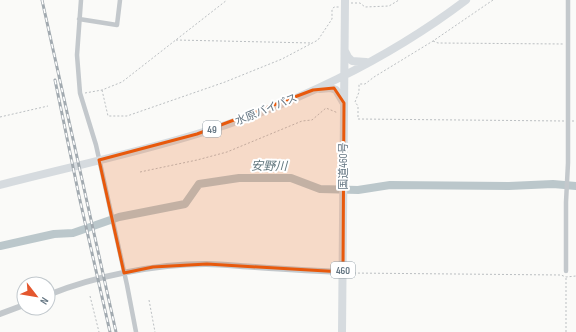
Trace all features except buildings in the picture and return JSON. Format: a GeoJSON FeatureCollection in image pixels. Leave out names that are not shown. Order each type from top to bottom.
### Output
{"type":"FeatureCollection","features":[{"type":"Feature","properties":{"kind":"highway","name":"水原バイパス"},"geometry":{"type":"LineString","coordinates":[[0,185],[204,132],[261,112],[313,90],[368,62],[420,32],[466,0]]}},
{"type":"Feature","properties":{"kind":"highway","name":"国道460号"},"geometry":{"type":"LineString","coordinates":[[342,332],[345,3]]}},
{"type":"Feature","properties":{"kind":"highway"},"geometry":{"type":"LineString","coordinates":[[344,48],[348,57],[352,61],[368,62]]}},
{"type":"Feature","properties":{"kind":"highway"},"geometry":{"type":"LineString","coordinates":[[313,90],[334,88],[338,91],[344,103]]}},
{"type":"Feature","properties":{"kind":"street"},"geometry":{"type":"LineString","coordinates":[[81,0],[77,55],[80,93],[96,145],[136,332]]}},
{"type":"Feature","properties":{"kind":"street"},"geometry":{"type":"LineString","coordinates":[[79,19],[117,25],[120,0]]}},
{"type":"Feature","properties":{"kind":"street"},"geometry":{"type":"LineString","coordinates":[[566,271],[566,202],[568,163],[568,0]]}},
{"type":"Feature","properties":{"kind":"street"},"geometry":{"type":"LineString","coordinates":[[56,292],[90,281],[153,267],[179,265],[207,264],[343,272]]}},
{"type":"Feature","properties":{"kind":"street"},"geometry":{"type":"LineString","coordinates":[[0,314],[16,308]]}},
{"type":"Feature","properties":{"kind":"path"},"geometry":{"type":"LineString","coordinates":[[80,93],[102,90],[122,82],[227,0]]}},
{"type":"Feature","properties":{"kind":"path"},"geometry":{"type":"LineString","coordinates":[[102,90],[108,116],[127,116],[225,82],[282,59],[313,43],[318,40],[332,19],[332,10],[334,7],[345,3],[360,3],[365,7],[389,6],[399,0]]}},
{"type":"Feature","properties":{"kind":"path"},"geometry":{"type":"LineString","coordinates":[[493,0],[433,41],[365,84],[360,84],[355,102],[358,106],[358,119],[567,121]]}},
{"type":"Feature","properties":{"kind":"path"},"geometry":{"type":"LineString","coordinates":[[175,40],[313,43]]}},
{"type":"Feature","properties":{"kind":"path"},"geometry":{"type":"LineString","coordinates":[[433,41],[438,43],[568,44]]}},
{"type":"Feature","properties":{"kind":"path"},"geometry":{"type":"LineString","coordinates":[[0,117],[48,106]]}},
{"type":"Feature","properties":{"kind":"path"},"geometry":{"type":"LineString","coordinates":[[140,172],[227,152],[302,122],[312,120],[326,108],[336,113],[344,113]]}},
{"type":"Feature","properties":{"kind":"path"},"geometry":{"type":"LineString","coordinates":[[343,272],[576,276]]}},
{"type":"Feature","properties":{"kind":"path"},"geometry":{"type":"LineString","coordinates":[[566,277],[566,332]]}},
{"type":"Feature","properties":{"kind":"path"},"geometry":{"type":"LineString","coordinates":[[90,296],[98,332]]}},
{"type":"Feature","properties":{"kind":"path"},"geometry":{"type":"LineString","coordinates":[[149,300],[155,332]]}},
{"type":"Feature","properties":{"kind":"highlighted area"},"geometry":{"type":"Polygon","coordinates":[[[334,88],[344,103],[343,272],[207,264],[153,267],[124,273],[99,160],[197,134],[313,90],[334,88]]]}},
{"type":"Feature","properties":{"kind":"waterway","name":"安野川"},"geometry":{"type":"LineString","coordinates":[[0,246],[54,234],[73,233],[119,217],[185,204],[199,184],[239,178],[291,178],[320,189],[358,190],[390,185],[509,186],[553,184],[576,186]]}},
{"type":"Feature","properties":{"kind":"railway"},"geometry":{"type":"LineString","coordinates":[[42,0],[116,332]]}},
{"type":"Feature","properties":{"kind":"railway"},"geometry":{"type":"LineString","coordinates":[[55,80],[79,196],[110,332]]}}]}
